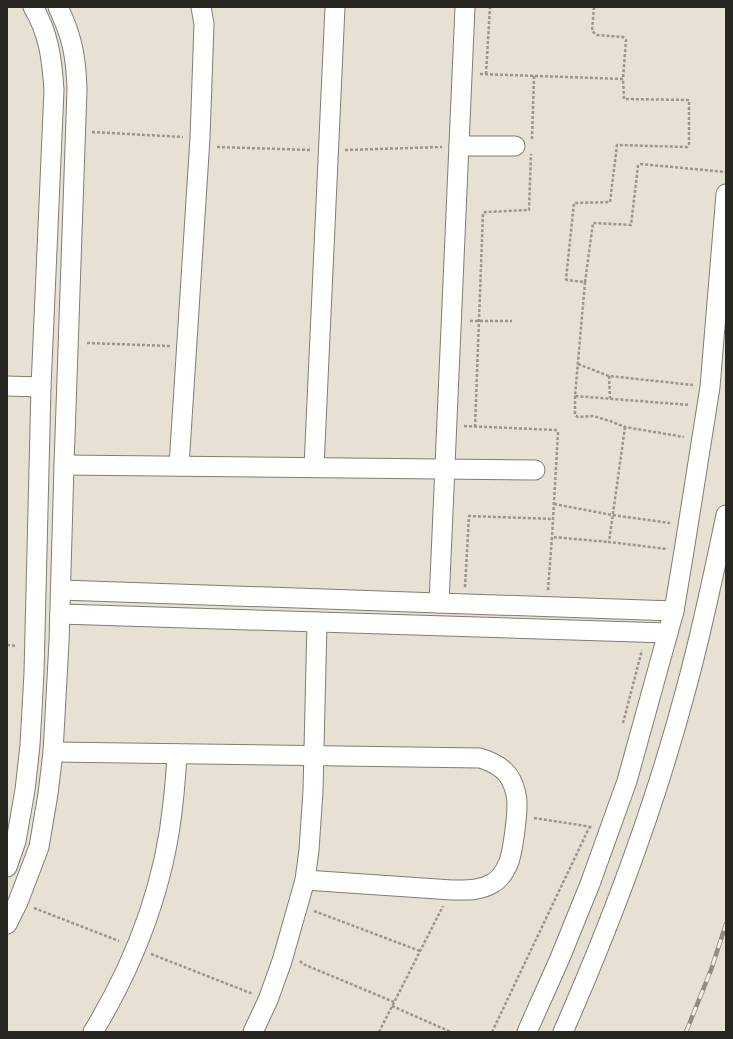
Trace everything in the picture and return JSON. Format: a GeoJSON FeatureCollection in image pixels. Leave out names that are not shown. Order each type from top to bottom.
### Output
{"type":"FeatureCollection","features":[{"type":"Feature","properties":{"kind":"street"},"geometry":{"type":"LineString","coordinates":[[7,867],[16,841],[25,790],[30,745],[34,673],[41,387],[54,90],[50,49],[45,31],[33,7]]}},
{"type":"Feature","properties":{"kind":"street"},"geometry":{"type":"LineString","coordinates":[[7,924],[18,902],[39,847],[53,752],[61,590],[77,64],[66,22],[58,7]]}},
{"type":"Feature","properties":{"kind":"street"},"geometry":{"type":"LineString","coordinates":[[179,466],[200,138],[204,24],[201,7]]}},
{"type":"Feature","properties":{"kind":"street"},"geometry":{"type":"LineString","coordinates":[[314,467],[335,7]]}},
{"type":"Feature","properties":{"kind":"street"},"geometry":{"type":"LineString","coordinates":[[439,603],[465,7]]}},
{"type":"Feature","properties":{"kind":"street"},"geometry":{"type":"LineString","coordinates":[[459,146],[526,148]]}},
{"type":"Feature","properties":{"kind":"street"},"geometry":{"type":"LineString","coordinates":[[527,1032],[560,958],[590,884],[627,781],[674,611],[710,387],[726,194]]}},
{"type":"Feature","properties":{"kind":"street"},"geometry":{"type":"LineString","coordinates":[[48,237],[72,237]]}},
{"type":"Feature","properties":{"kind":"street"},"geometry":{"type":"LineString","coordinates":[[7,386],[41,387]]}},
{"type":"Feature","properties":{"kind":"street"},"geometry":{"type":"LineString","coordinates":[[64,465],[536,470]]}},
{"type":"Feature","properties":{"kind":"street"},"geometry":{"type":"LineString","coordinates":[[563,1032],[591,970],[617,902],[657,787],[686,690],[704,618],[726,515]]}},
{"type":"Feature","properties":{"kind":"street"},"geometry":{"type":"LineString","coordinates":[[61,590],[674,611]]}},
{"type":"Feature","properties":{"kind":"street"},"geometry":{"type":"LineString","coordinates":[[60,614],[668,633]]}},
{"type":"Feature","properties":{"kind":"street"},"geometry":{"type":"LineString","coordinates":[[253,1032],[268,1000],[282,961],[305,880],[309,850],[317,622]]}},
{"type":"Feature","properties":{"kind":"street"},"geometry":{"type":"LineString","coordinates":[[34,673],[57,673]]}},
{"type":"Feature","properties":{"kind":"street"},"geometry":{"type":"LineString","coordinates":[[53,752],[480,758],[492,762],[503,769],[511,779],[516,791],[517,804],[511,852],[503,874],[484,888],[472,890],[452,890],[305,880]]}},
{"type":"Feature","properties":{"kind":"street"},"geometry":{"type":"LineString","coordinates":[[93,1032],[109,1006],[136,948],[153,901],[165,853],[172,811],[177,754]]}},
{"type":"Feature","properties":{"kind":"path"},"geometry":{"type":"LineString","coordinates":[[486,74],[490,7]]}},
{"type":"Feature","properties":{"kind":"path"},"geometry":{"type":"LineString","coordinates":[[586,282],[566,279],[573,204],[576,202],[610,202],[617,145],[687,147],[689,144],[690,100],[624,99],[623,79],[626,40],[623,37],[594,34],[592,31],[594,7]]}},
{"type":"Feature","properties":{"kind":"path"},"geometry":{"type":"LineString","coordinates":[[462,73],[623,79]]}},
{"type":"Feature","properties":{"kind":"path"},"geometry":{"type":"LineString","coordinates":[[475,427],[483,213],[528,210],[526,148],[534,76]]}},
{"type":"Feature","properties":{"kind":"path"},"geometry":{"type":"LineString","coordinates":[[76,132],[200,138]]}},
{"type":"Feature","properties":{"kind":"path"},"geometry":{"type":"LineString","coordinates":[[702,440],[625,427],[593,416],[576,416],[575,396],[586,282],[594,224],[631,225],[638,166],[640,164],[726,172]]}},
{"type":"Feature","properties":{"kind":"path"},"geometry":{"type":"LineString","coordinates":[[451,321],[512,321]]}},
{"type":"Feature","properties":{"kind":"path"},"geometry":{"type":"LineString","coordinates":[[68,342],[187,347]]}},
{"type":"Feature","properties":{"kind":"path"},"geometry":{"type":"LineString","coordinates":[[578,364],[609,376],[710,387]]}},
{"type":"Feature","properties":{"kind":"path"},"geometry":{"type":"LineString","coordinates":[[609,376],[610,398]]}},
{"type":"Feature","properties":{"kind":"path"},"geometry":{"type":"LineString","coordinates":[[575,396],[707,406]]}},
{"type":"Feature","properties":{"kind":"path"},"geometry":{"type":"LineString","coordinates":[[609,542],[625,427]]}},
{"type":"Feature","properties":{"kind":"path"},"geometry":{"type":"LineString","coordinates":[[554,504],[612,515],[688,525]]}},
{"type":"Feature","properties":{"kind":"path"},"geometry":{"type":"LineString","coordinates":[[464,604],[468,518],[470,516],[554,519]]}},
{"type":"Feature","properties":{"kind":"path"},"geometry":{"type":"LineString","coordinates":[[546,606],[552,537],[684,551]]}},
{"type":"Feature","properties":{"kind":"path"},"geometry":{"type":"LineString","coordinates":[[621,730],[647,632]]}},
{"type":"Feature","properties":{"kind":"path"},"geometry":{"type":"LineString","coordinates":[[515,816],[609,829]]}},
{"type":"Feature","properties":{"kind":"path"},"geometry":{"type":"LineString","coordinates":[[492,1032],[590,826]]}},
{"type":"Feature","properties":{"kind":"path"},"geometry":{"type":"LineString","coordinates":[[378,1032],[452,890]]}},
{"type":"Feature","properties":{"kind":"path"},"geometry":{"type":"LineString","coordinates":[[312,917],[314,911],[420,951]]}},
{"type":"Feature","properties":{"kind":"path"},"geometry":{"type":"LineString","coordinates":[[300,957],[302,964],[394,1002]]}},
{"type":"Feature","properties":{"kind":"path"},"geometry":{"type":"LineString","coordinates":[[392,1006],[451,1032]]}},
{"type":"Feature","properties":{"kind":"railway"},"geometry":{"type":"LineString","coordinates":[[686,1032],[711,970],[726,924]]}}]}
